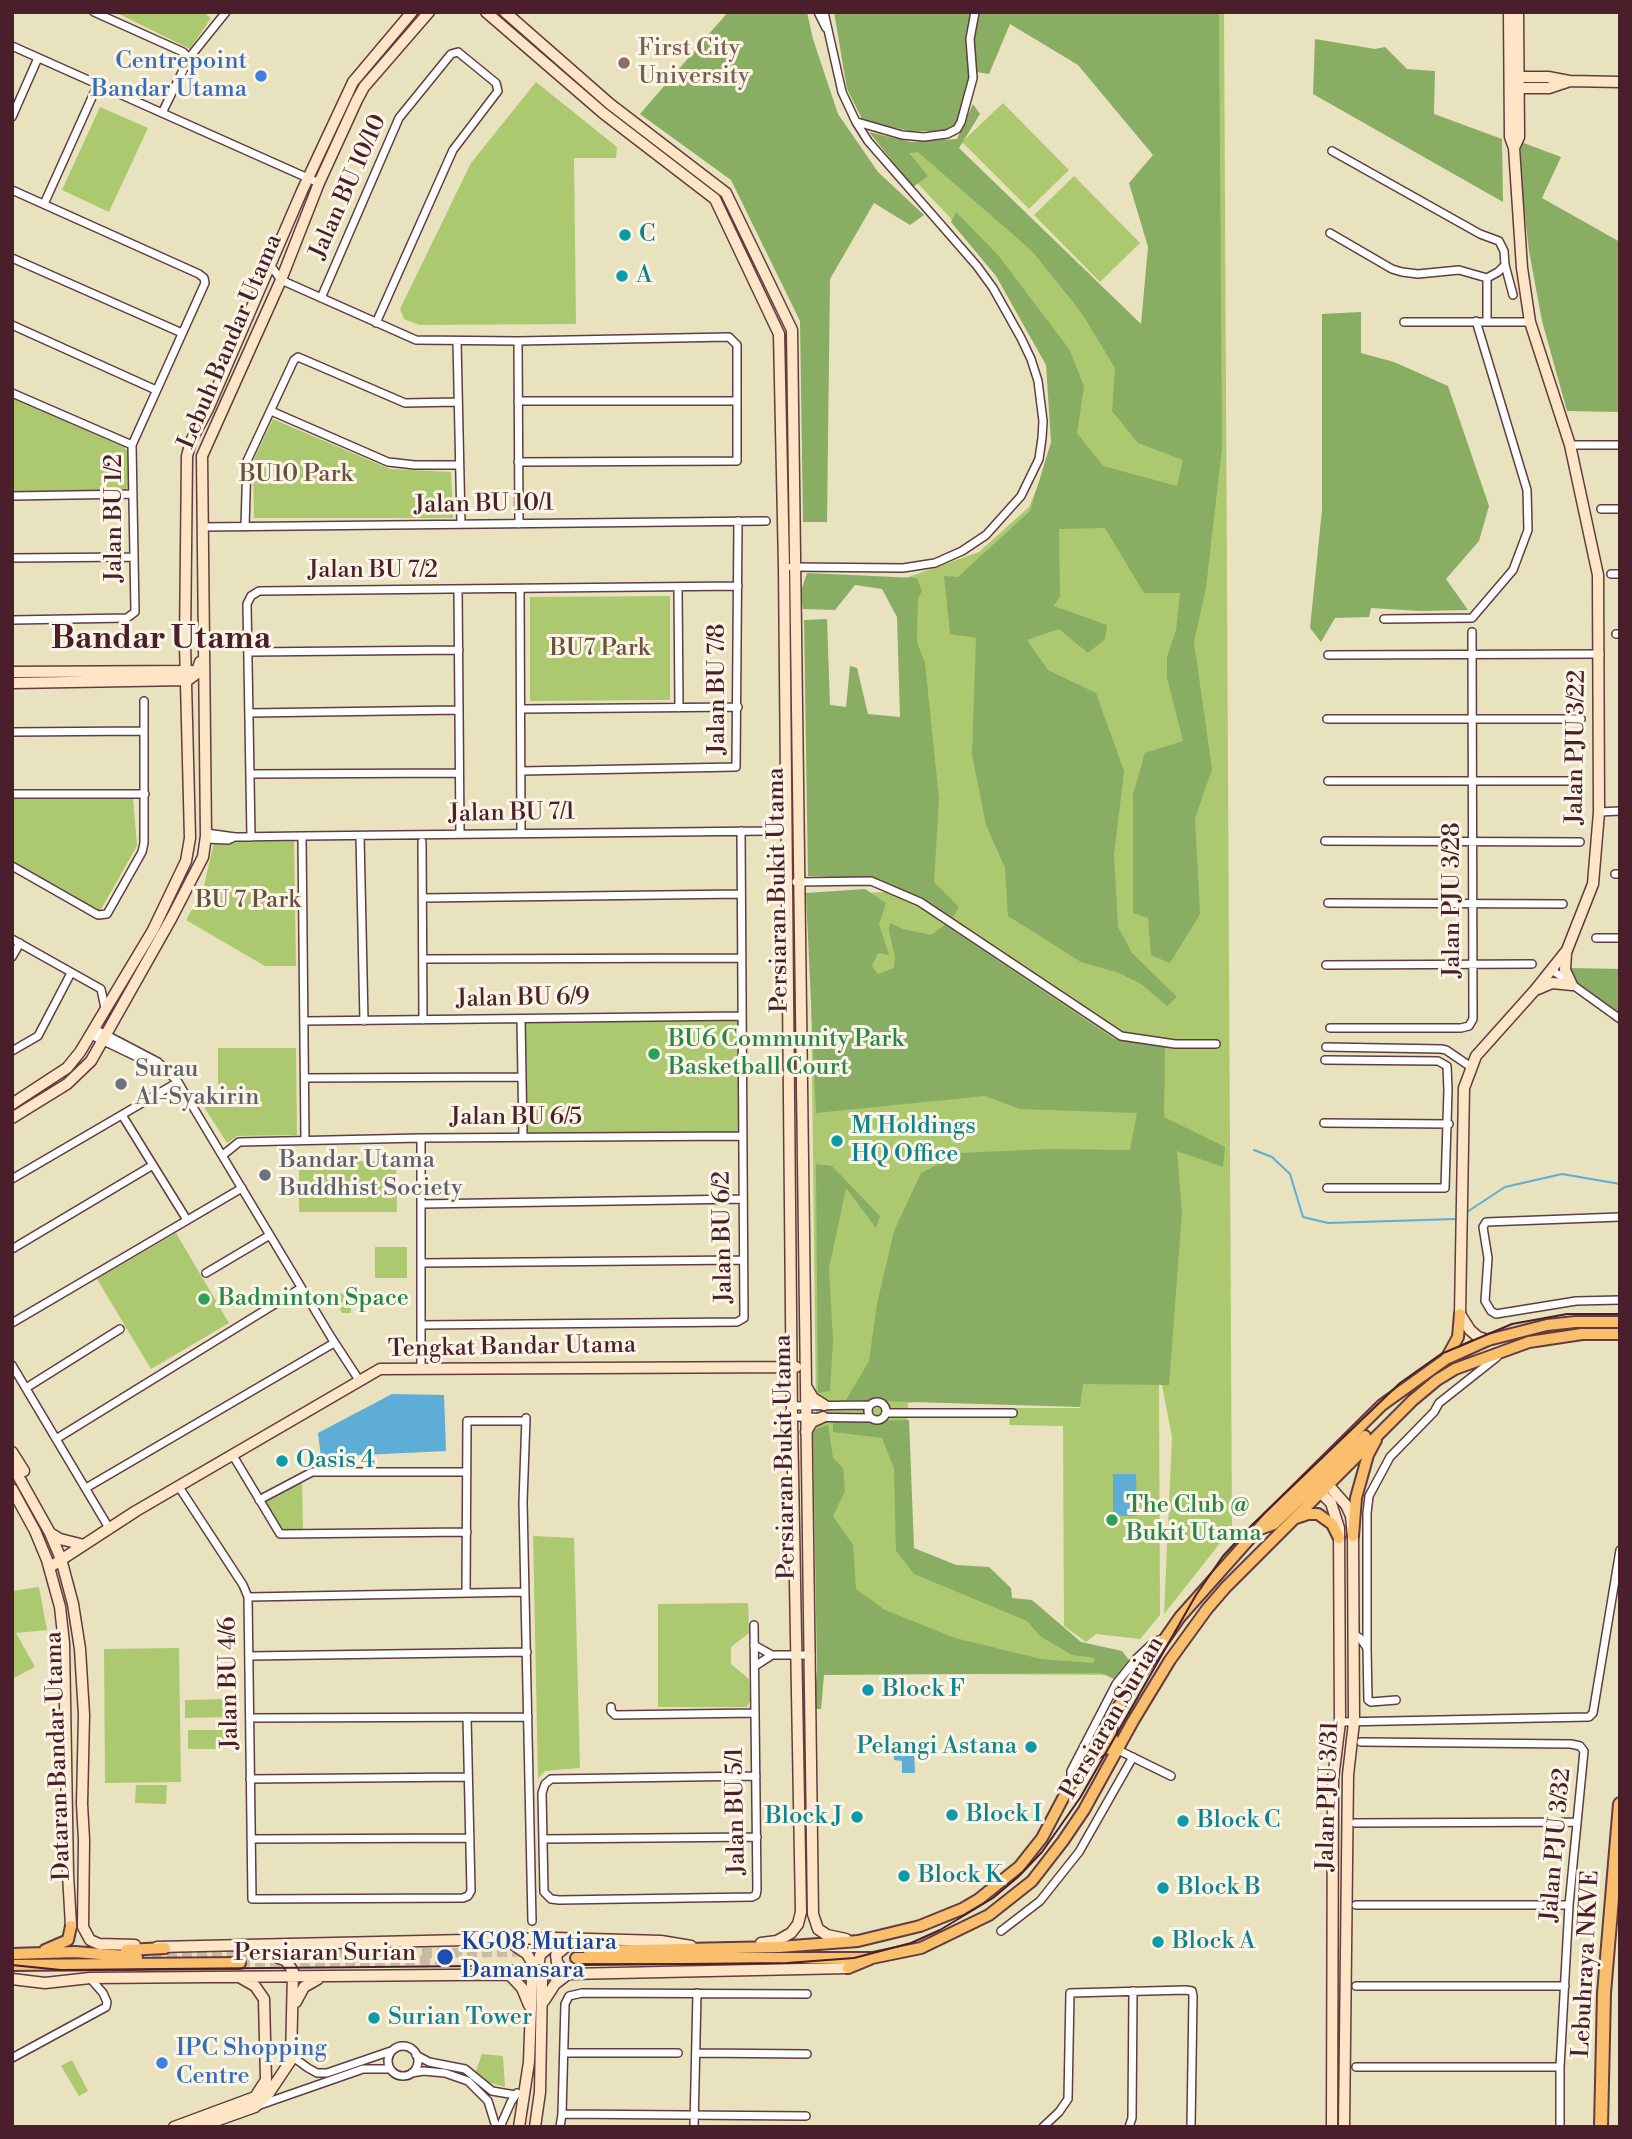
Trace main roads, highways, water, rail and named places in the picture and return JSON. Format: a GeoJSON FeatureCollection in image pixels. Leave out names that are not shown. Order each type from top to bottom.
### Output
{"type":"FeatureCollection","features":[{"type":"Feature","properties":{"kind":"highway","name":"Lebuhraya NKVE"},"geometry":{"type":"LineString","coordinates":[[1601,2127],[1604,1981],[1620,1804]]}},
{"type":"Feature","properties":{"kind":"main road"},"geometry":{"type":"LineString","coordinates":[[1446,1359],[1458,1337],[1460,1314]]}},
{"type":"Feature","properties":{"kind":"main road","name":"Persiaran Surian"},"geometry":{"type":"LineString","coordinates":[[1620,1322],[1547,1325],[1484,1342],[1446,1359],[1382,1405],[1208,1584],[1163,1639],[1112,1716],[1042,1838],[1019,1867],[962,1909],[898,1933],[858,1941],[779,1947],[577,1949],[872,1958],[921,1948],[989,1915],[1039,1874],[1063,1841],[1186,1635],[1226,1587],[1292,1520],[1320,1485],[1437,1380],[1455,1369],[1552,1337],[1620,1334]]}},
{"type":"Feature","properties":{"kind":"main road"},"geometry":{"type":"LineString","coordinates":[[1258,1530],[1274,1524],[1320,1485],[1408,1394],[1432,1376],[1469,1355],[1484,1342]]}},
{"type":"Feature","properties":{"kind":"main road"},"geometry":{"type":"LineString","coordinates":[[1353,1536],[1360,1480],[1368,1455],[1382,1429]]}},
{"type":"Feature","properties":{"kind":"main road"},"geometry":{"type":"LineString","coordinates":[[1292,1520],[1308,1514],[1318,1514],[1332,1524],[1339,1538]]}},
{"type":"Feature","properties":{"kind":"main road"},"geometry":{"type":"LineString","coordinates":[[1112,1716],[1111,1735],[1118,1749]]}},
{"type":"Feature","properties":{"kind":"main road"},"geometry":{"type":"LineString","coordinates":[[1084,1763],[1104,1748],[1118,1749]]}},
{"type":"Feature","properties":{"kind":"main road"},"geometry":{"type":"LineString","coordinates":[[29,1953],[64,1943],[70,1936],[71,1926]]}},
{"type":"Feature","properties":{"kind":"main road"},"geometry":{"type":"LineString","coordinates":[[12,1954],[165,1948]]}},
{"type":"Feature","properties":{"kind":"main road"},"geometry":{"type":"LineString","coordinates":[[75,1952],[137,1956]]}},
{"type":"Feature","properties":{"kind":"main road"},"geometry":{"type":"LineString","coordinates":[[848,1968],[872,1958]]}},
{"type":"Feature","properties":{"kind":"main road","name":"Persiaran Surian"},"geometry":{"type":"LineString","coordinates":[[12,1965],[240,1963]]}},
{"type":"Feature","properties":{"kind":"water"},"geometry":{"type":"Polygon","coordinates":[[[392,1394],[444,1395],[446,1451],[321,1457],[318,1433],[392,1394]]]}},
{"type":"Feature","properties":{"kind":"water"},"geometry":{"type":"Polygon","coordinates":[[[1113,1474],[1136,1474],[1137,1516],[1113,1516],[1113,1474]]]}},
{"type":"Feature","properties":{"kind":"water"},"geometry":{"type":"Polygon","coordinates":[[[914,1749],[915,1773],[902,1773],[902,1761],[894,1760],[894,1750],[914,1749]]]}},
{"type":"Feature","properties":{"kind":"waterway"},"geometry":{"type":"LineString","coordinates":[[1254,1150],[1272,1157],[1290,1174],[1303,1217],[1328,1223],[1456,1219]]}},
{"type":"Feature","properties":{"kind":"waterway"},"geometry":{"type":"LineString","coordinates":[[1467,1212],[1505,1187],[1562,1174],[1620,1184]]}},
{"type":"Feature","properties":{"kind":"tunnel"},"geometry":{"type":"LineString","coordinates":[[137,1957],[576,1951]]}},
{"type":"Feature","properties":{"kind":"tunnel"},"geometry":{"type":"LineString","coordinates":[[240,1963],[448,1960]]}},
{"type":"Feature","properties":{"kind":"railway"},"geometry":{"type":"LineString","coordinates":[[12,1965],[61,1970],[787,1963],[854,1958],[911,1943],[940,1930],[993,1898],[1042,1852],[1080,1798],[1196,1595],[1223,1556],[1400,1383],[1441,1354],[1512,1324],[1567,1314],[1620,1314]]}},
{"type":"Feature","properties":{"kind":"place","name":"First City University"},"geometry":{"type":"Point","coordinates":[624,63]}},
{"type":"Feature","properties":{"kind":"place","name":"Centrepoint Bandar Utama"},"geometry":{"type":"Point","coordinates":[261,76]}},
{"type":"Feature","properties":{"kind":"place","name":"C"},"geometry":{"type":"Point","coordinates":[625,235]}},
{"type":"Feature","properties":{"kind":"place","name":"A"},"geometry":{"type":"Point","coordinates":[622,276]}},
{"type":"Feature","properties":{"kind":"place","name":"BU6 Community Park Basketball Court"},"geometry":{"type":"Point","coordinates":[654,1054]}},
{"type":"Feature","properties":{"kind":"place","name":"Surau Al-Syakirin"},"geometry":{"type":"Point","coordinates":[121,1084]}},
{"type":"Feature","properties":{"kind":"place","name":"M Holdings HQ Office"},"geometry":{"type":"Point","coordinates":[837,1141]}},
{"type":"Feature","properties":{"kind":"place","name":"Bandar Utama Buddhist Society"},"geometry":{"type":"Point","coordinates":[265,1175]}},
{"type":"Feature","properties":{"kind":"place","name":"Badminton Space"},"geometry":{"type":"Point","coordinates":[204,1299]}},
{"type":"Feature","properties":{"kind":"place","name":"Oasis 4"},"geometry":{"type":"Point","coordinates":[282,1461]}},
{"type":"Feature","properties":{"kind":"place","name":"The Club @ Bukit Utama"},"geometry":{"type":"Point","coordinates":[1112,1520]}},
{"type":"Feature","properties":{"kind":"place","name":"Block F"},"geometry":{"type":"Point","coordinates":[868,1690]}},
{"type":"Feature","properties":{"kind":"place","name":"Pelangi Astana"},"geometry":{"type":"Point","coordinates":[1031,1747]}},
{"type":"Feature","properties":{"kind":"place","name":"Block I"},"geometry":{"type":"Point","coordinates":[952,1815]}},
{"type":"Feature","properties":{"kind":"place","name":"Block J"},"geometry":{"type":"Point","coordinates":[857,1817]}},
{"type":"Feature","properties":{"kind":"place","name":"Block C"},"geometry":{"type":"Point","coordinates":[1183,1821]}},
{"type":"Feature","properties":{"kind":"place","name":"Block K"},"geometry":{"type":"Point","coordinates":[904,1876]}},
{"type":"Feature","properties":{"kind":"place","name":"Block B"},"geometry":{"type":"Point","coordinates":[1163,1888]}},
{"type":"Feature","properties":{"kind":"place","name":"Block A"},"geometry":{"type":"Point","coordinates":[1158,1942]}},
{"type":"Feature","properties":{"kind":"place","name":"KG08 Mutiara Damansara"},"geometry":{"type":"Point","coordinates":[445,1957]}},
{"type":"Feature","properties":{"kind":"place","name":"Surian Tower"},"geometry":{"type":"Point","coordinates":[374,2018]}},
{"type":"Feature","properties":{"kind":"place","name":"IPC Shopping Centre"},"geometry":{"type":"Point","coordinates":[162,2063]}},
{"type":"Feature","properties":{"kind":"district","name":"Bandar Utama"},"geometry":{"type":"Point","coordinates":[161,640]}},
{"type":"Feature","properties":{"kind":"park label","name":"BU10 Park"},"geometry":{"type":"Point","coordinates":[296,475]}},
{"type":"Feature","properties":{"kind":"park label","name":"BU7 Park"},"geometry":{"type":"Point","coordinates":[600,649]}},
{"type":"Feature","properties":{"kind":"park label","name":"BU 7 Park"},"geometry":{"type":"Point","coordinates":[248,901]}}]}
